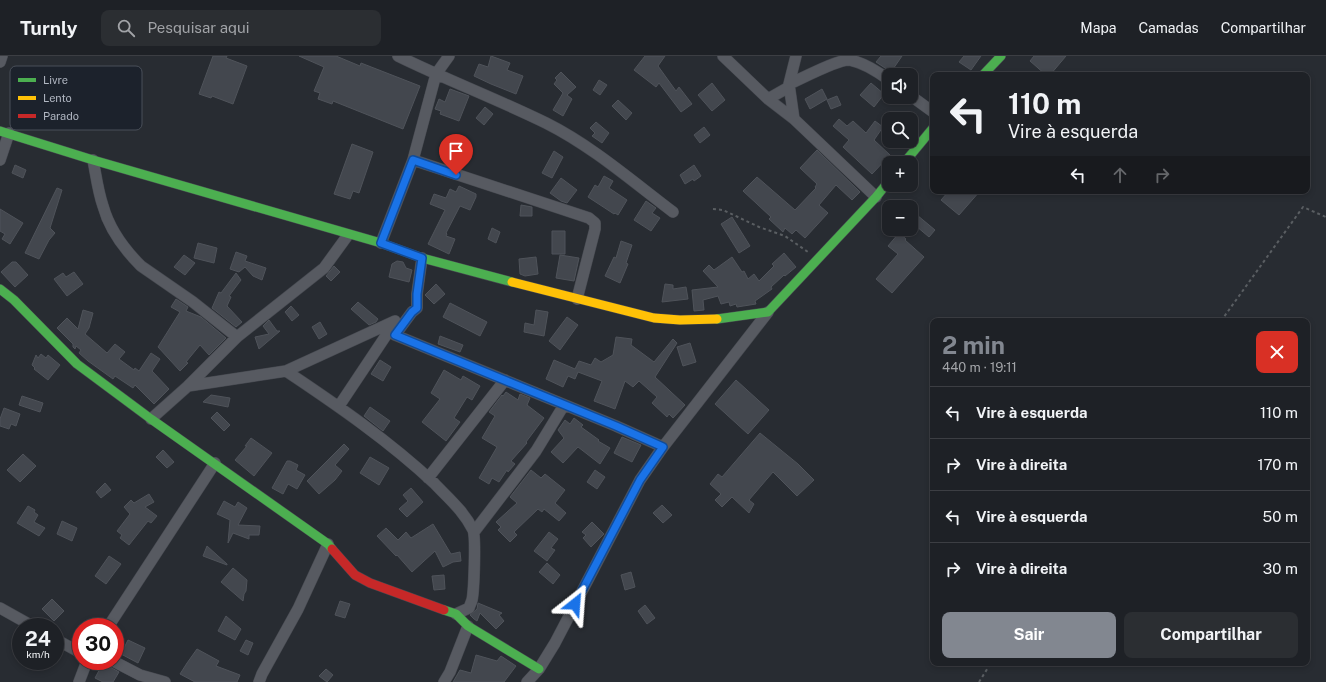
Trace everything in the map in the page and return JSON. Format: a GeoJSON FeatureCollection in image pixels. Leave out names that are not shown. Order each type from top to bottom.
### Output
{"type":"FeatureCollection","features":[{"type":"Feature","properties":{"kind":"street"},"geometry":{"type":"LineString","coordinates":[[0,62],[2,56]]}},
{"type":"Feature","properties":{"kind":"street"},"geometry":{"type":"LineString","coordinates":[[398,56],[553,127],[594,152],[673,212]]}},
{"type":"Feature","properties":{"kind":"street"},"geometry":{"type":"LineString","coordinates":[[381,243],[413,160],[436,74],[449,56]]}},
{"type":"Feature","properties":{"kind":"street"},"geometry":{"type":"LineString","coordinates":[[723,56],[768,99],[794,118],[876,197]]}},
{"type":"Feature","properties":{"kind":"street"},"geometry":{"type":"LineString","coordinates":[[794,118],[789,86],[796,56]]}},
{"type":"Feature","properties":{"kind":"street"},"geometry":{"type":"LineString","coordinates":[[986,72],[1001,56]]}},
{"type":"Feature","properties":{"kind":"street"},"geometry":{"type":"LineString","coordinates":[[768,99],[789,86],[829,66],[848,60],[874,69],[882,75]]}},
{"type":"Feature","properties":{"kind":"street"},"geometry":{"type":"LineString","coordinates":[[918,101],[930,110]]}},
{"type":"Feature","properties":{"kind":"street"},"geometry":{"type":"LineString","coordinates":[[0,160],[4,132],[93,160],[348,235],[381,243],[422,258],[654,318],[680,320],[717,319],[768,312]]}},
{"type":"Feature","properties":{"kind":"street"},"geometry":{"type":"LineString","coordinates":[[910,156],[930,132]]}},
{"type":"Feature","properties":{"kind":"street"},"geometry":{"type":"LineString","coordinates":[[93,160],[103,206],[112,227],[134,259],[141,266],[193,302],[237,337]]}},
{"type":"Feature","properties":{"kind":"street"},"geometry":{"type":"LineString","coordinates":[[413,160],[589,218],[595,223],[595,230],[577,299]]}},
{"type":"Feature","properties":{"kind":"street"},"geometry":{"type":"LineString","coordinates":[[527,682],[539,669],[562,629],[640,480],[663,447],[768,312],[882,190]]}},
{"type":"Feature","properties":{"kind":"street"},"geometry":{"type":"LineString","coordinates":[[151,419],[188,386],[237,337],[324,268],[348,235]]}},
{"type":"Feature","properties":{"kind":"street"},"geometry":{"type":"LineString","coordinates":[[395,335],[412,312],[417,308],[417,294],[422,258]]}},
{"type":"Feature","properties":{"kind":"street"},"geometry":{"type":"LineString","coordinates":[[0,289],[14,300],[77,364],[151,419],[328,544],[355,575],[370,583],[456,614],[468,626],[539,669]]}},
{"type":"Feature","properties":{"kind":"street"},"geometry":{"type":"LineString","coordinates":[[188,386],[286,371],[395,321]]}},
{"type":"Feature","properties":{"kind":"street"},"geometry":{"type":"LineString","coordinates":[[395,321],[395,335]]}},
{"type":"Feature","properties":{"kind":"street"},"geometry":{"type":"LineString","coordinates":[[339,406],[395,321]]}},
{"type":"Feature","properties":{"kind":"street"},"geometry":{"type":"LineString","coordinates":[[395,335],[663,447]]}},
{"type":"Feature","properties":{"kind":"street"},"geometry":{"type":"LineString","coordinates":[[286,371],[339,406],[390,446],[428,478],[455,504],[474,532],[475,544],[472,599],[469,608],[456,614]]}},
{"type":"Feature","properties":{"kind":"street"},"geometry":{"type":"LineString","coordinates":[[428,478],[504,380]]}},
{"type":"Feature","properties":{"kind":"street"},"geometry":{"type":"LineString","coordinates":[[474,532],[536,451],[564,405]]}},
{"type":"Feature","properties":{"kind":"street"},"geometry":{"type":"LineString","coordinates":[[114,618],[215,463]]}},
{"type":"Feature","properties":{"kind":"street"},"geometry":{"type":"LineString","coordinates":[[259,682],[298,609],[328,544]]}},
{"type":"Feature","properties":{"kind":"street"},"geometry":{"type":"LineString","coordinates":[[0,608],[18,618]]}},
{"type":"Feature","properties":{"kind":"street"},"geometry":{"type":"LineString","coordinates":[[444,682],[450,672],[468,626]]}},
{"type":"Feature","properties":{"kind":"street"},"geometry":{"type":"LineString","coordinates":[[124,667],[140,675],[165,682]]}},
{"type":"Feature","properties":{"kind":"street"},"geometry":{"type":"LineString","coordinates":[[79,682],[84,670]]}},
{"type":"Feature","properties":{"kind":"path"},"geometry":{"type":"LineString","coordinates":[[1224,318],[1303,207],[1326,217]]}},
{"type":"Feature","properties":{"kind":"path"},"geometry":{"type":"LineString","coordinates":[[713,209],[723,210],[759,227],[785,236],[819,259]]}},
{"type":"Feature","properties":{"kind":"path"},"geometry":{"type":"LineString","coordinates":[[979,682],[989,666]]}},
{"type":"Feature","properties":{"kind":"building"},"geometry":{"type":"Polygon","coordinates":[[[213,56],[227,56],[226,58],[247,66],[233,104],[212,96],[211,98],[199,94],[213,56]]]}},
{"type":"Feature","properties":{"kind":"building"},"geometry":{"type":"Polygon","coordinates":[[[299,56],[336,56],[360,66],[361,63],[420,86],[403,129],[333,101],[332,104],[318,99],[320,93],[314,91],[324,67],[299,56]]]}},
{"type":"Feature","properties":{"kind":"building"},"geometry":{"type":"Polygon","coordinates":[[[491,56],[510,63],[507,70],[523,76],[516,94],[474,76],[479,64],[488,67],[491,56]]]}},
{"type":"Feature","properties":{"kind":"building"},"geometry":{"type":"Polygon","coordinates":[[[645,56],[665,56],[658,66],[676,91],[679,87],[692,104],[681,112],[659,83],[656,87],[634,70],[645,56]]]}},
{"type":"Feature","properties":{"kind":"building"},"geometry":{"type":"Polygon","coordinates":[[[881,56],[902,56],[894,68],[885,68],[876,62],[881,56]]]}},
{"type":"Feature","properties":{"kind":"building"},"geometry":{"type":"Polygon","coordinates":[[[964,56],[981,56],[971,70],[959,62],[964,56]]]}},
{"type":"Feature","properties":{"kind":"building"},"geometry":{"type":"Polygon","coordinates":[[[1034,56],[1066,56],[1053,72],[1043,72],[1030,61],[1034,56]]]}},
{"type":"Feature","properties":{"kind":"building"},"geometry":{"type":"Polygon","coordinates":[[[561,72],[576,87],[567,95],[572,99],[563,116],[553,110],[563,93],[554,84],[557,80],[555,78],[561,72]]]}},
{"type":"Feature","properties":{"kind":"building"},"geometry":{"type":"Polygon","coordinates":[[[599,80],[607,85],[600,95],[593,90],[599,80]]]}},
{"type":"Feature","properties":{"kind":"building"},"geometry":{"type":"Polygon","coordinates":[[[712,83],[725,100],[712,111],[698,95],[712,83]]]}},
{"type":"Feature","properties":{"kind":"building"},"geometry":{"type":"Polygon","coordinates":[[[871,83],[882,92],[882,97],[874,107],[860,95],[871,83]]]}},
{"type":"Feature","properties":{"kind":"building"},"geometry":{"type":"Polygon","coordinates":[[[450,89],[469,96],[459,121],[440,114],[441,111],[435,109],[439,99],[445,102],[450,89]]]}},
{"type":"Feature","properties":{"kind":"building"},"geometry":{"type":"Polygon","coordinates":[[[822,89],[827,99],[810,109],[805,99],[822,89]]]}},
{"type":"Feature","properties":{"kind":"building"},"geometry":{"type":"Polygon","coordinates":[[[837,96],[841,105],[831,109],[827,100],[837,96]]]}},
{"type":"Feature","properties":{"kind":"building"},"geometry":{"type":"Polygon","coordinates":[[[618,100],[632,113],[626,120],[612,106],[618,100]]]}},
{"type":"Feature","properties":{"kind":"building"},"geometry":{"type":"Polygon","coordinates":[[[485,107],[493,114],[484,125],[476,118],[485,107]]]}},
{"type":"Feature","properties":{"kind":"building"},"geometry":{"type":"Polygon","coordinates":[[[839,119],[847,126],[853,121],[866,133],[875,121],[882,126],[882,128],[874,140],[890,155],[882,156],[882,163],[872,174],[843,147],[849,140],[833,126],[839,119]]]}},
{"type":"Feature","properties":{"kind":"building"},"geometry":{"type":"Polygon","coordinates":[[[596,122],[609,133],[602,143],[592,136],[595,133],[590,128],[596,122]]]}},
{"type":"Feature","properties":{"kind":"building"},"geometry":{"type":"Polygon","coordinates":[[[704,127],[710,135],[700,143],[694,135],[704,127]]]}},
{"type":"Feature","properties":{"kind":"building"},"geometry":{"type":"Polygon","coordinates":[[[352,144],[373,152],[359,193],[353,191],[350,199],[334,194],[352,144]]]}},
{"type":"Feature","properties":{"kind":"building"},"geometry":{"type":"Polygon","coordinates":[[[817,150],[860,192],[852,200],[836,185],[819,205],[828,213],[805,238],[796,230],[792,234],[785,228],[783,232],[769,219],[771,217],[743,191],[757,177],[795,210],[816,188],[815,187],[817,184],[800,168],[817,150]]]}},
{"type":"Feature","properties":{"kind":"building"},"geometry":{"type":"Polygon","coordinates":[[[554,151],[563,157],[552,178],[542,173],[554,151]]]}},
{"type":"Feature","properties":{"kind":"building"},"geometry":{"type":"Polygon","coordinates":[[[15,165],[26,170],[23,178],[12,173],[15,165]]]}},
{"type":"Feature","properties":{"kind":"building"},"geometry":{"type":"Polygon","coordinates":[[[694,165],[701,176],[694,181],[693,179],[685,184],[680,175],[694,165]]]}},
{"type":"Feature","properties":{"kind":"building"},"geometry":{"type":"Polygon","coordinates":[[[604,176],[613,181],[609,188],[627,200],[618,215],[615,213],[614,214],[588,197],[595,185],[598,187],[604,176]]]}},
{"type":"Feature","properties":{"kind":"building"},"geometry":{"type":"Polygon","coordinates":[[[561,178],[577,190],[567,203],[561,201],[550,193],[561,178]]]}},
{"type":"Feature","properties":{"kind":"building"},"geometry":{"type":"Polygon","coordinates":[[[459,186],[476,194],[476,197],[470,210],[460,206],[446,233],[446,236],[455,239],[449,254],[428,244],[445,210],[430,204],[434,194],[446,198],[450,189],[456,192],[459,186]]]}},
{"type":"Feature","properties":{"kind":"building"},"geometry":{"type":"Polygon","coordinates":[[[57,188],[62,190],[50,228],[55,233],[49,240],[39,259],[25,253],[57,188]]]}},
{"type":"Feature","properties":{"kind":"building"},"geometry":{"type":"Polygon","coordinates":[[[946,194],[977,194],[959,215],[941,200],[946,194]]]}},
{"type":"Feature","properties":{"kind":"building"},"geometry":{"type":"Polygon","coordinates":[[[646,201],[656,208],[652,213],[660,218],[651,231],[634,220],[646,201]]]}},
{"type":"Feature","properties":{"kind":"building"},"geometry":{"type":"Polygon","coordinates":[[[521,205],[532,207],[532,216],[520,216],[521,205]]]}},
{"type":"Feature","properties":{"kind":"building"},"geometry":{"type":"Polygon","coordinates":[[[0,209],[23,223],[10,244],[2,239],[5,234],[0,231],[0,209]]]}},
{"type":"Feature","properties":{"kind":"building"},"geometry":{"type":"Polygon","coordinates":[[[918,216],[935,230],[929,237],[918,228],[918,216]]]}},
{"type":"Feature","properties":{"kind":"building"},"geometry":{"type":"Polygon","coordinates":[[[732,217],[750,246],[739,253],[721,224],[732,217]]]}},
{"type":"Feature","properties":{"kind":"building"},"geometry":{"type":"Polygon","coordinates":[[[492,228],[500,232],[496,243],[488,239],[492,228]]]}},
{"type":"Feature","properties":{"kind":"building"},"geometry":{"type":"Polygon","coordinates":[[[552,231],[565,231],[565,254],[552,254],[552,231]]]}},
{"type":"Feature","properties":{"kind":"building"},"geometry":{"type":"Polygon","coordinates":[[[896,236],[902,236],[924,257],[892,293],[876,279],[898,254],[888,246],[896,236]]]}},
{"type":"Feature","properties":{"kind":"building"},"geometry":{"type":"Polygon","coordinates":[[[621,241],[632,245],[626,263],[628,264],[620,283],[605,276],[614,257],[616,258],[621,241]]]}},
{"type":"Feature","properties":{"kind":"building"},"geometry":{"type":"Polygon","coordinates":[[[198,243],[217,248],[214,263],[194,258],[198,243]]]}},
{"type":"Feature","properties":{"kind":"building"},"geometry":{"type":"Polygon","coordinates":[[[236,252],[247,256],[245,261],[266,268],[262,280],[253,276],[245,267],[239,272],[230,269],[236,252]]]}},
{"type":"Feature","properties":{"kind":"building"},"geometry":{"type":"Polygon","coordinates":[[[784,253],[796,267],[785,276],[784,275],[771,287],[772,289],[755,301],[756,304],[737,307],[736,304],[730,306],[729,302],[721,304],[718,296],[703,300],[704,310],[694,311],[692,290],[718,287],[703,271],[709,265],[714,270],[732,257],[742,272],[744,271],[748,279],[754,274],[759,281],[774,266],[772,264],[784,253]]]}},
{"type":"Feature","properties":{"kind":"building"},"geometry":{"type":"Polygon","coordinates":[[[184,255],[195,263],[185,275],[174,267],[184,255]]]}},
{"type":"Feature","properties":{"kind":"building"},"geometry":{"type":"Polygon","coordinates":[[[560,255],[579,258],[574,281],[556,278],[560,255]]]}},
{"type":"Feature","properties":{"kind":"building"},"geometry":{"type":"Polygon","coordinates":[[[536,257],[538,274],[525,276],[520,274],[519,259],[536,257]]]}},
{"type":"Feature","properties":{"kind":"building"},"geometry":{"type":"Polygon","coordinates":[[[397,261],[403,262],[406,268],[412,270],[409,282],[389,277],[392,264],[397,261]]]}},
{"type":"Feature","properties":{"kind":"building"},"geometry":{"type":"Polygon","coordinates":[[[12,262],[16,262],[28,275],[15,287],[1,272],[12,262]]]}},
{"type":"Feature","properties":{"kind":"building"},"geometry":{"type":"Polygon","coordinates":[[[334,266],[340,272],[331,281],[326,276],[334,266]]]}},
{"type":"Feature","properties":{"kind":"building"},"geometry":{"type":"Polygon","coordinates":[[[74,272],[83,284],[67,296],[54,279],[63,273],[66,277],[74,272]]]}},
{"type":"Feature","properties":{"kind":"building"},"geometry":{"type":"Polygon","coordinates":[[[236,273],[241,280],[229,296],[231,297],[227,306],[242,322],[236,327],[212,308],[219,292],[221,293],[236,273]]]}},
{"type":"Feature","properties":{"kind":"building"},"geometry":{"type":"Polygon","coordinates":[[[436,284],[445,294],[434,304],[425,295],[436,284]]]}},
{"type":"Feature","properties":{"kind":"building"},"geometry":{"type":"Polygon","coordinates":[[[665,284],[673,285],[673,289],[686,287],[688,299],[662,302],[665,284]]]}},
{"type":"Feature","properties":{"kind":"building"},"geometry":{"type":"Polygon","coordinates":[[[176,299],[188,307],[186,311],[201,317],[226,338],[209,355],[200,345],[186,362],[188,363],[180,371],[158,347],[180,312],[171,307],[176,299]]]}},
{"type":"Feature","properties":{"kind":"building"},"geometry":{"type":"Polygon","coordinates":[[[358,302],[378,319],[376,322],[369,325],[351,309],[358,302]]]}},
{"type":"Feature","properties":{"kind":"building"},"geometry":{"type":"Polygon","coordinates":[[[450,303],[487,322],[480,336],[443,317],[450,303]]]}},
{"type":"Feature","properties":{"kind":"building"},"geometry":{"type":"Polygon","coordinates":[[[291,306],[299,315],[292,321],[285,312],[291,306]]]}},
{"type":"Feature","properties":{"kind":"building"},"geometry":{"type":"Polygon","coordinates":[[[83,310],[93,313],[89,328],[85,334],[107,353],[115,344],[125,352],[119,359],[134,370],[135,368],[139,371],[151,353],[160,359],[152,371],[169,389],[154,404],[135,385],[133,388],[115,376],[113,379],[88,361],[79,353],[81,350],[76,346],[75,349],[73,344],[57,328],[67,318],[78,329],[83,310]]]}},
{"type":"Feature","properties":{"kind":"building"},"geometry":{"type":"Polygon","coordinates":[[[536,310],[548,312],[544,336],[524,332],[525,323],[534,325],[536,310]]]}},
{"type":"Feature","properties":{"kind":"building"},"geometry":{"type":"Polygon","coordinates":[[[567,317],[578,325],[560,350],[549,341],[567,317]]]}},
{"type":"Feature","properties":{"kind":"building"},"geometry":{"type":"Polygon","coordinates":[[[269,320],[277,331],[280,331],[259,349],[255,337],[269,334],[263,326],[269,320]]]}},
{"type":"Feature","properties":{"kind":"building"},"geometry":{"type":"Polygon","coordinates":[[[320,322],[327,334],[319,339],[312,327],[320,322]]]}},
{"type":"Feature","properties":{"kind":"building"},"geometry":{"type":"Polygon","coordinates":[[[440,336],[463,345],[460,352],[438,344],[440,336]]]}},
{"type":"Feature","properties":{"kind":"building"},"geometry":{"type":"Polygon","coordinates":[[[616,337],[632,339],[631,345],[654,362],[673,339],[677,343],[655,377],[685,405],[673,418],[669,414],[667,417],[652,403],[657,397],[639,381],[633,387],[625,381],[615,409],[594,401],[602,381],[578,372],[575,379],[568,376],[563,387],[546,379],[554,360],[575,369],[579,361],[591,365],[595,358],[601,362],[613,355],[616,337]]]}},
{"type":"Feature","properties":{"kind":"building"},"geometry":{"type":"Polygon","coordinates":[[[690,343],[696,362],[683,366],[677,347],[690,343]]]}},
{"type":"Feature","properties":{"kind":"building"},"geometry":{"type":"Polygon","coordinates":[[[41,354],[46,358],[48,355],[60,365],[48,380],[34,369],[35,368],[32,365],[36,355],[38,358],[41,354]]]}},
{"type":"Feature","properties":{"kind":"building"},"geometry":{"type":"Polygon","coordinates":[[[380,360],[391,367],[383,381],[371,374],[380,360]]]}},
{"type":"Feature","properties":{"kind":"building"},"geometry":{"type":"Polygon","coordinates":[[[444,370],[461,380],[463,376],[480,386],[472,400],[467,397],[454,418],[460,422],[446,441],[422,422],[440,399],[431,393],[444,370]]]}},
{"type":"Feature","properties":{"kind":"building"},"geometry":{"type":"Polygon","coordinates":[[[736,380],[769,410],[748,434],[715,404],[736,380]]]}},
{"type":"Feature","properties":{"kind":"building"},"geometry":{"type":"Polygon","coordinates":[[[506,392],[518,400],[520,394],[530,398],[527,405],[544,418],[526,442],[527,443],[511,461],[515,464],[508,472],[507,470],[499,482],[492,478],[489,484],[479,478],[497,447],[482,438],[495,416],[489,412],[506,392]]]}},
{"type":"Feature","properties":{"kind":"building"},"geometry":{"type":"Polygon","coordinates":[[[211,395],[230,398],[228,407],[203,402],[211,395]]]}},
{"type":"Feature","properties":{"kind":"building"},"geometry":{"type":"Polygon","coordinates":[[[22,396],[43,403],[40,412],[19,405],[22,396]]]}},
{"type":"Feature","properties":{"kind":"building"},"geometry":{"type":"Polygon","coordinates":[[[370,407],[390,421],[383,431],[364,416],[370,407]]]}},
{"type":"Feature","properties":{"kind":"building"},"geometry":{"type":"Polygon","coordinates":[[[4,408],[20,414],[16,426],[11,424],[9,429],[0,426],[0,419],[4,408]]]}},
{"type":"Feature","properties":{"kind":"building"},"geometry":{"type":"Polygon","coordinates":[[[217,412],[230,425],[224,431],[211,418],[217,412]]]}},
{"type":"Feature","properties":{"kind":"building"},"geometry":{"type":"Polygon","coordinates":[[[574,418],[583,425],[581,427],[599,440],[598,441],[610,448],[600,464],[578,447],[563,463],[551,452],[564,438],[558,430],[565,420],[570,424],[574,418]]]}},
{"type":"Feature","properties":{"kind":"building"},"geometry":{"type":"Polygon","coordinates":[[[760,433],[798,464],[814,480],[797,496],[773,472],[749,500],[754,504],[749,513],[732,497],[722,507],[715,500],[721,494],[710,484],[718,474],[722,477],[760,433]]]}},
{"type":"Feature","properties":{"kind":"building"},"geometry":{"type":"Polygon","coordinates":[[[622,437],[641,445],[632,462],[614,453],[622,437]]]}},
{"type":"Feature","properties":{"kind":"building"},"geometry":{"type":"Polygon","coordinates":[[[251,438],[272,453],[254,476],[235,460],[247,446],[245,446],[251,438]]]}},
{"type":"Feature","properties":{"kind":"building"},"geometry":{"type":"Polygon","coordinates":[[[344,444],[349,449],[335,465],[342,471],[335,480],[319,494],[307,481],[344,444]]]}},
{"type":"Feature","properties":{"kind":"building"},"geometry":{"type":"Polygon","coordinates":[[[163,450],[174,462],[167,468],[156,457],[163,450]]]}},
{"type":"Feature","properties":{"kind":"building"},"geometry":{"type":"Polygon","coordinates":[[[23,454],[36,466],[20,482],[7,470],[23,454]]]}},
{"type":"Feature","properties":{"kind":"building"},"geometry":{"type":"Polygon","coordinates":[[[370,457],[389,468],[379,485],[360,473],[370,457]]]}},
{"type":"Feature","properties":{"kind":"building"},"geometry":{"type":"Polygon","coordinates":[[[287,461],[298,465],[296,470],[305,475],[297,489],[288,484],[283,494],[272,488],[287,461]]]}},
{"type":"Feature","properties":{"kind":"building"},"geometry":{"type":"Polygon","coordinates":[[[531,470],[541,478],[545,474],[565,490],[555,503],[566,513],[559,521],[544,509],[542,512],[538,509],[514,532],[517,535],[510,542],[498,530],[501,527],[496,522],[517,503],[510,497],[531,470]]]}},
{"type":"Feature","properties":{"kind":"building"},"geometry":{"type":"Polygon","coordinates":[[[595,470],[605,477],[597,489],[587,482],[595,470]]]}},
{"type":"Feature","properties":{"kind":"building"},"geometry":{"type":"Polygon","coordinates":[[[105,483],[111,490],[101,498],[96,492],[105,483]]]}},
{"type":"Feature","properties":{"kind":"building"},"geometry":{"type":"Polygon","coordinates":[[[411,488],[423,502],[407,517],[399,509],[408,501],[403,495],[411,488]]]}},
{"type":"Feature","properties":{"kind":"building"},"geometry":{"type":"Polygon","coordinates":[[[149,494],[154,502],[145,507],[157,516],[151,523],[148,521],[129,545],[120,538],[122,535],[117,531],[130,514],[124,507],[131,500],[134,503],[149,494]]]}},
{"type":"Feature","properties":{"kind":"building"},"geometry":{"type":"Polygon","coordinates":[[[224,501],[235,507],[238,502],[247,508],[238,525],[260,526],[259,535],[249,535],[249,539],[233,533],[228,543],[230,520],[217,514],[224,501]]]}},
{"type":"Feature","properties":{"kind":"building"},"geometry":{"type":"Polygon","coordinates":[[[662,505],[672,515],[663,523],[653,513],[662,505]]]}},
{"type":"Feature","properties":{"kind":"building"},"geometry":{"type":"Polygon","coordinates":[[[28,506],[35,510],[34,512],[38,515],[34,522],[45,528],[39,536],[17,523],[28,506]]]}},
{"type":"Feature","properties":{"kind":"building"},"geometry":{"type":"Polygon","coordinates":[[[62,521],[77,528],[72,541],[57,534],[62,521]]]}},
{"type":"Feature","properties":{"kind":"building"},"geometry":{"type":"Polygon","coordinates":[[[592,522],[604,534],[591,547],[583,538],[586,535],[582,532],[592,522]]]}},
{"type":"Feature","properties":{"kind":"building"},"geometry":{"type":"Polygon","coordinates":[[[433,524],[451,554],[460,552],[461,561],[453,562],[443,567],[435,551],[412,572],[377,536],[386,528],[398,540],[406,532],[411,538],[433,524]]]}},
{"type":"Feature","properties":{"kind":"building"},"geometry":{"type":"Polygon","coordinates":[[[549,532],[558,539],[551,548],[555,550],[547,561],[534,551],[549,532]]]}},
{"type":"Feature","properties":{"kind":"building"},"geometry":{"type":"Polygon","coordinates":[[[207,546],[227,564],[227,565],[203,556],[207,546]]]}},
{"type":"Feature","properties":{"kind":"building"},"geometry":{"type":"Polygon","coordinates":[[[109,556],[121,564],[106,584],[95,576],[109,556]]]}},
{"type":"Feature","properties":{"kind":"building"},"geometry":{"type":"Polygon","coordinates":[[[547,563],[560,575],[553,584],[539,572],[547,563]]]}},
{"type":"Feature","properties":{"kind":"building"},"geometry":{"type":"Polygon","coordinates":[[[233,568],[247,580],[243,601],[221,582],[233,568]]]}},
{"type":"Feature","properties":{"kind":"building"},"geometry":{"type":"Polygon","coordinates":[[[631,572],[635,587],[625,590],[621,575],[631,572]]]}},
{"type":"Feature","properties":{"kind":"building"},"geometry":{"type":"Polygon","coordinates":[[[444,575],[445,589],[434,590],[432,576],[444,575]]]}},
{"type":"Feature","properties":{"kind":"building"},"geometry":{"type":"Polygon","coordinates":[[[52,599],[64,611],[57,618],[51,618],[42,609],[52,599]]]}},
{"type":"Feature","properties":{"kind":"building"},"geometry":{"type":"Polygon","coordinates":[[[340,601],[350,604],[345,618],[335,615],[340,601]]]}},
{"type":"Feature","properties":{"kind":"building"},"geometry":{"type":"Polygon","coordinates":[[[478,603],[502,613],[499,615],[504,621],[496,629],[480,613],[477,621],[470,615],[477,609],[478,603]]]}},
{"type":"Feature","properties":{"kind":"building"},"geometry":{"type":"Polygon","coordinates":[[[645,605],[655,618],[647,624],[638,611],[645,605]]]}},
{"type":"Feature","properties":{"kind":"building"},"geometry":{"type":"Polygon","coordinates":[[[226,616],[241,629],[235,640],[218,631],[226,616]]]}},
{"type":"Feature","properties":{"kind":"building"},"geometry":{"type":"Polygon","coordinates":[[[128,640],[145,648],[138,663],[124,656],[124,648],[128,640]]]}},
{"type":"Feature","properties":{"kind":"building"},"geometry":{"type":"Polygon","coordinates":[[[246,640],[253,643],[248,655],[240,651],[246,640]]]}},
{"type":"Feature","properties":{"kind":"building"},"geometry":{"type":"Polygon","coordinates":[[[197,649],[219,661],[216,666],[240,675],[237,682],[195,682],[180,674],[197,649]]]}},
{"type":"Feature","properties":{"kind":"building"},"geometry":{"type":"Polygon","coordinates":[[[476,655],[497,661],[501,656],[516,666],[504,682],[453,682],[460,670],[471,673],[476,655]]]}},
{"type":"Feature","properties":{"kind":"building"},"geometry":{"type":"Polygon","coordinates":[[[326,669],[333,675],[327,682],[319,676],[326,669]]]}},
{"type":"Feature","properties":{"kind":"building"},"geometry":{"type":"Polygon","coordinates":[[[99,670],[115,670],[119,672],[113,682],[103,682],[95,678],[99,670]]]}},
{"type":"Feature","properties":{"kind":"traffic: fast"},"geometry":{"type":"LineString","coordinates":[[986,72],[1001,56]]}},
{"type":"Feature","properties":{"kind":"traffic: fast"},"geometry":{"type":"LineString","coordinates":[[0,131],[93,160],[381,243],[422,258],[512,282]]}},
{"type":"Feature","properties":{"kind":"traffic: fast"},"geometry":{"type":"LineString","coordinates":[[910,156],[930,132]]}},
{"type":"Feature","properties":{"kind":"traffic: fast"},"geometry":{"type":"LineString","coordinates":[[717,319],[768,312],[882,190]]}},
{"type":"Feature","properties":{"kind":"traffic: fast"},"geometry":{"type":"LineString","coordinates":[[0,289],[14,300],[77,364],[151,419],[328,544],[332,549]]}},
{"type":"Feature","properties":{"kind":"traffic: fast"},"geometry":{"type":"LineString","coordinates":[[444,610],[456,614],[468,626],[539,669]]}},
{"type":"Feature","properties":{"kind":"traffic: slow"},"geometry":{"type":"LineString","coordinates":[[512,282],[654,318],[680,320],[717,319]]}},
{"type":"Feature","properties":{"kind":"traffic: jam"},"geometry":{"type":"LineString","coordinates":[[332,549],[355,575],[370,583],[444,610]]}},
{"type":"Feature","properties":{"kind":"route"},"geometry":{"type":"LineString","coordinates":[[456,175],[413,160],[381,243],[422,258],[417,294],[417,308],[412,312],[395,335],[616,426],[663,447],[640,480],[575,604]]}}]}
